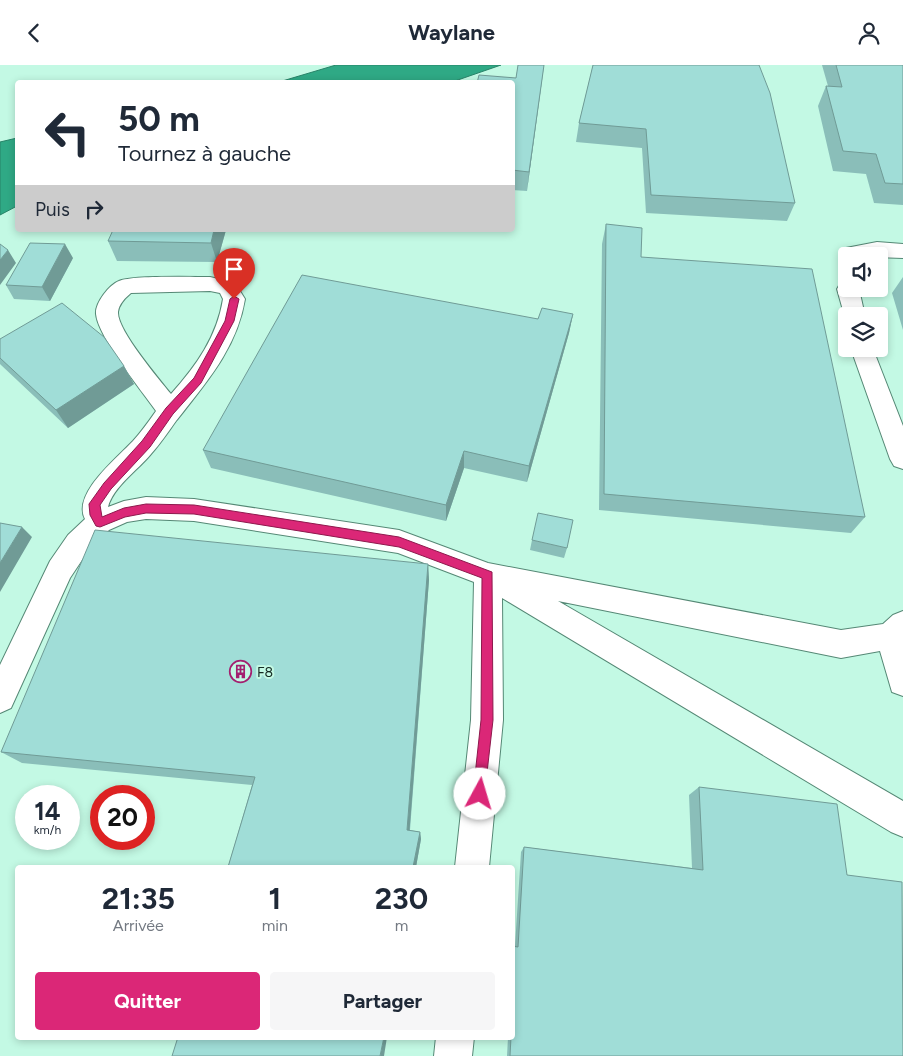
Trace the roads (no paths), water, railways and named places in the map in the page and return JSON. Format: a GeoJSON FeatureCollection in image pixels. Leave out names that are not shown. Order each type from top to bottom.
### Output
{"type":"FeatureCollection","features":[{"type":"Feature","properties":{"kind":"lane"},"geometry":{"type":"LineString","coordinates":[[888,250],[903,251]]}},
{"type":"Feature","properties":{"kind":"lane"},"geometry":{"type":"LineString","coordinates":[[100,523],[95,515],[95,504],[107,486],[146,444],[170,411],[197,380],[230,321],[234,299],[227,288],[210,284],[126,286],[118,292],[109,306],[106,315],[114,332],[170,411]]}},
{"type":"Feature","properties":{"kind":"lane"},"geometry":{"type":"LineString","coordinates":[[865,357],[903,459]]}},
{"type":"Feature","properties":{"kind":"lane"},"geometry":{"type":"LineString","coordinates":[[0,699],[60,571],[78,543],[100,523],[124,512],[146,509],[194,509],[399,542],[488,575],[841,643],[897,630],[903,682]]}},
{"type":"Feature","properties":{"kind":"lane"},"geometry":{"type":"LineString","coordinates":[[488,575],[903,820]]}},
{"type":"Feature","properties":{"kind":"lane"},"geometry":{"type":"LineString","coordinates":[[472,865],[487,720],[488,575]]}},
{"type":"Feature","properties":{"kind":"lane"},"geometry":{"type":"LineString","coordinates":[[453,1056],[454,1040]]}},
{"type":"Feature","properties":{"kind":"place","name":"F8"},"geometry":{"type":"Point","coordinates":[241,672]}}]}
